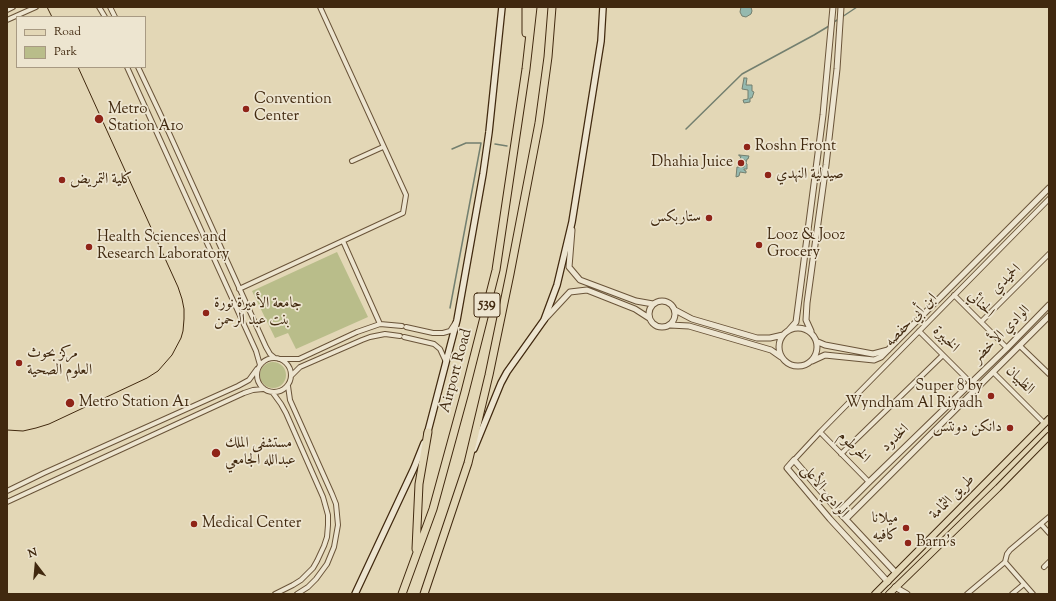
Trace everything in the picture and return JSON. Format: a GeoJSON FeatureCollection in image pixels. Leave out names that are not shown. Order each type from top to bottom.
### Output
{"type":"FeatureCollection","features":[{"type":"Feature","properties":{"kind":"highway"},"geometry":{"type":"LineString","coordinates":[[526,7],[526,74]]}},
{"type":"Feature","properties":{"kind":"highway","name":"Airport Road"},"geometry":{"type":"LineString","coordinates":[[402,594],[433,509],[496,270],[526,74],[533,7]]}},
{"type":"Feature","properties":{"kind":"highway","name":"Airport Road"},"geometry":{"type":"LineString","coordinates":[[424,594],[468,463],[489,376],[539,123],[548,57],[552,7]]}},
{"type":"Feature","properties":{"kind":"highway"},"geometry":{"type":"LineString","coordinates":[[496,270],[510,274]]}},
{"type":"Feature","properties":{"kind":"highway"},"geometry":{"type":"LineString","coordinates":[[415,557],[419,484],[428,432]]}},
{"type":"Feature","properties":{"kind":"main road"},"geometry":{"type":"LineString","coordinates":[[355,594],[414,468],[428,432],[457,320],[484,167],[502,7]]}},
{"type":"Feature","properties":{"kind":"main road"},"geometry":{"type":"LineString","coordinates":[[468,463],[501,383],[507,372],[544,320],[557,285],[572,222],[601,41],[603,7]]}},
{"type":"Feature","properties":{"kind":"main road","name":"طريق الثمامة"},"geometry":{"type":"LineString","coordinates":[[875,594],[1047,421]]}},
{"type":"Feature","properties":{"kind":"main road","name":"طريق الثمامة"},"geometry":{"type":"LineString","coordinates":[[889,594],[1049,436]]}},
{"type":"Feature","properties":{"kind":"street"},"geometry":{"type":"LineString","coordinates":[[7,10],[13,7]]}},
{"type":"Feature","properties":{"kind":"street"},"geometry":{"type":"LineString","coordinates":[[7,20],[36,7]]}},
{"type":"Feature","properties":{"kind":"street"},"geometry":{"type":"LineString","coordinates":[[99,7],[104,16]]}},
{"type":"Feature","properties":{"kind":"street"},"geometry":{"type":"LineString","coordinates":[[110,7],[114,16]]}},
{"type":"Feature","properties":{"kind":"street"},"geometry":{"type":"LineString","coordinates":[[239,289],[403,213],[406,194],[383,147],[320,7]]}},
{"type":"Feature","properties":{"kind":"street"},"geometry":{"type":"LineString","coordinates":[[788,331],[796,322],[823,115],[833,7]]}},
{"type":"Feature","properties":{"kind":"street"},"geometry":{"type":"LineString","coordinates":[[812,361],[818,349],[818,342],[806,320],[807,303],[826,166],[837,69],[841,7]]}},
{"type":"Feature","properties":{"kind":"street"},"geometry":{"type":"LineString","coordinates":[[127,68],[256,351],[259,367],[256,374],[259,385],[267,392],[273,393],[284,390],[290,381],[291,370],[284,361],[270,354],[266,347],[138,68]]}},
{"type":"Feature","properties":{"kind":"street"},"geometry":{"type":"LineString","coordinates":[[352,161],[383,147]]}},
{"type":"Feature","properties":{"kind":"street"},"geometry":{"type":"LineString","coordinates":[[653,304],[649,313],[650,318],[651,322],[658,327],[670,325],[689,326],[771,350],[794,366],[807,364],[825,355],[874,360],[881,357],[889,350],[1049,188]]}},
{"type":"Feature","properties":{"kind":"street","name":"ابن أبي حفصه"},"geometry":{"type":"LineString","coordinates":[[794,460],[1049,199]]}},
{"type":"Feature","properties":{"kind":"street"},"geometry":{"type":"LineString","coordinates":[[572,222],[569,267],[580,280],[636,302],[653,304],[664,301],[672,305],[675,310],[676,317],[670,325]]}},
{"type":"Feature","properties":{"kind":"street"},"geometry":{"type":"LineString","coordinates":[[343,241],[380,324]]}},
{"type":"Feature","properties":{"kind":"street","name":"الحميدي"},"geometry":{"type":"LineString","coordinates":[[981,322],[1049,254]]}},
{"type":"Feature","properties":{"kind":"street"},"geometry":{"type":"LineString","coordinates":[[544,320],[570,292],[586,290],[635,309],[650,318]]}},
{"type":"Feature","properties":{"kind":"street","name":"الحنائي"},"geometry":{"type":"LineString","coordinates":[[954,295],[1007,348]]}},
{"type":"Feature","properties":{"kind":"street","name":"الوادي الأخضر"},"geometry":{"type":"LineString","coordinates":[[971,383],[1049,305]]}},
{"type":"Feature","properties":{"kind":"street"},"geometry":{"type":"LineString","coordinates":[[675,310],[692,320],[757,338],[770,338],[783,335]]}},
{"type":"Feature","properties":{"kind":"street","name":"الوادي الأخضر"},"geometry":{"type":"LineString","coordinates":[[973,392],[1049,316]]}},
{"type":"Feature","properties":{"kind":"street"},"geometry":{"type":"LineString","coordinates":[[7,491],[238,386],[249,380],[264,361],[269,358],[299,359],[357,332],[380,324],[433,333],[443,333],[450,331],[457,320]]}},
{"type":"Feature","properties":{"kind":"street"},"geometry":{"type":"LineString","coordinates":[[783,359],[780,354],[779,347],[783,335],[793,328],[799,327],[811,331]]}},
{"type":"Feature","properties":{"kind":"street","name":"الخبيرة"},"geometry":{"type":"LineString","coordinates":[[919,331],[971,383]]}},
{"type":"Feature","properties":{"kind":"street"},"geometry":{"type":"LineString","coordinates":[[291,376],[300,367],[370,337],[385,334],[402,336],[434,344],[440,349],[446,362]]}},
{"type":"Feature","properties":{"kind":"street"},"geometry":{"type":"LineString","coordinates":[[818,342],[825,345],[873,354],[889,350]]}},
{"type":"Feature","properties":{"kind":"street"},"geometry":{"type":"LineString","coordinates":[[1020,346],[1049,374]]}},
{"type":"Feature","properties":{"kind":"street","name":"الخدود"},"geometry":{"type":"LineString","coordinates":[[841,454],[944,355]]}},
{"type":"Feature","properties":{"kind":"street","name":"الظبيان"},"geometry":{"type":"LineString","coordinates":[[993,372],[1047,421]]}},
{"type":"Feature","properties":{"kind":"street","name":"الخدود"},"geometry":{"type":"LineString","coordinates":[[839,512],[971,383]]}},
{"type":"Feature","properties":{"kind":"street"},"geometry":{"type":"LineString","coordinates":[[288,386],[290,400],[336,504],[338,524],[334,547],[327,564],[316,579],[308,587],[297,594]]}},
{"type":"Feature","properties":{"kind":"street"},"geometry":{"type":"LineString","coordinates":[[7,502],[244,393],[263,389]]}},
{"type":"Feature","properties":{"kind":"street","name":"الخدود"},"geometry":{"type":"LineString","coordinates":[[846,519],[973,392]]}},
{"type":"Feature","properties":{"kind":"street"},"geometry":{"type":"LineString","coordinates":[[273,393],[286,413],[323,497],[328,515],[327,537],[318,562],[301,580],[275,594]]}},
{"type":"Feature","properties":{"kind":"street","name":"الخرطوم"},"geometry":{"type":"LineString","coordinates":[[820,432],[869,482]]}},
{"type":"Feature","properties":{"kind":"street","name":"الوادي الأعلى"},"geometry":{"type":"LineString","coordinates":[[888,582],[830,519],[787,468],[794,460],[839,512],[896,573]]}},
{"type":"Feature","properties":{"kind":"street"},"geometry":{"type":"LineString","coordinates":[[967,594],[1005,562],[1007,554],[1010,550],[1049,517]]}},
{"type":"Feature","properties":{"kind":"street"},"geometry":{"type":"LineString","coordinates":[[1041,524],[1049,533]]}},
{"type":"Feature","properties":{"kind":"street"},"geometry":{"type":"LineString","coordinates":[[1005,562],[1033,594]]}},
{"type":"Feature","properties":{"kind":"street"},"geometry":{"type":"LineString","coordinates":[[1044,567],[1049,562]]}},
{"type":"Feature","properties":{"kind":"street"},"geometry":{"type":"LineString","coordinates":[[1012,594],[1024,584]]}},
{"type":"Feature","properties":{"kind":"street"},"geometry":{"type":"LineString","coordinates":[[895,587],[898,594]]}},
{"type":"Feature","properties":{"kind":"street"},"geometry":{"type":"LineString","coordinates":[[895,587],[907,594]]}},
{"type":"Feature","properties":{"kind":"green space"},"geometry":{"type":"Polygon","coordinates":[[[337,252],[368,317],[296,349],[288,333],[275,338],[252,291],[337,252]]]}},
{"type":"Feature","properties":{"kind":"green space"},"geometry":{"type":"Polygon","coordinates":[[[273,362],[282,366],[286,375],[282,384],[273,388],[264,384],[260,375],[264,366],[273,362]]]}},
{"type":"Feature","properties":{"kind":"water"},"geometry":{"type":"Polygon","coordinates":[[[741,7],[751,7],[751,14],[746,17],[742,16],[740,12],[741,7]]]}},
{"type":"Feature","properties":{"kind":"water"},"geometry":{"type":"Polygon","coordinates":[[[744,78],[747,78],[746,85],[752,85],[752,91],[754,92],[752,98],[750,98],[750,102],[744,103],[743,100],[748,99],[748,90],[742,89],[744,78]]]}},
{"type":"Feature","properties":{"kind":"water"},"geometry":{"type":"Polygon","coordinates":[[[739,155],[749,156],[746,163],[747,169],[744,169],[746,173],[740,172],[739,176],[736,177],[737,167],[744,167],[745,160],[740,159],[741,156],[739,155]]]}},
{"type":"Feature","properties":{"kind":"waterway"},"geometry":{"type":"LineString","coordinates":[[842,17],[857,7]]}},
{"type":"Feature","properties":{"kind":"waterway"},"geometry":{"type":"LineString","coordinates":[[832,23],[839,19]]}},
{"type":"Feature","properties":{"kind":"waterway"},"geometry":{"type":"LineString","coordinates":[[686,129],[742,74],[829,26]]}},
{"type":"Feature","properties":{"kind":"waterway"},"geometry":{"type":"LineString","coordinates":[[450,308],[481,143],[466,143],[452,149]]}},
{"type":"Feature","properties":{"kind":"waterway"},"geometry":{"type":"LineString","coordinates":[[495,144],[507,146]]}},
{"type":"Feature","properties":{"kind":"tram line"},"geometry":{"type":"LineString","coordinates":[[47,7],[52,16]]}},
{"type":"Feature","properties":{"kind":"tram line"},"geometry":{"type":"LineString","coordinates":[[7,430],[23,431],[49,424],[147,378],[158,371],[172,355],[183,331],[184,309],[178,287],[78,68]]}},
{"type":"Feature","properties":{"kind":"place","name":"Convention Center"},"geometry":{"type":"Point","coordinates":[246,109]}},
{"type":"Feature","properties":{"kind":"place","name":"Metro Station A10"},"geometry":{"type":"Point","coordinates":[99,119]}},
{"type":"Feature","properties":{"kind":"place","name":"Roshn Front"},"geometry":{"type":"Point","coordinates":[747,147]}},
{"type":"Feature","properties":{"kind":"place","name":"Dhahia Juice"},"geometry":{"type":"Point","coordinates":[741,163]}},
{"type":"Feature","properties":{"kind":"place","name":"صيدلية النهدي"},"geometry":{"type":"Point","coordinates":[768,175]}},
{"type":"Feature","properties":{"kind":"place","name":"كلية التمريض"},"geometry":{"type":"Point","coordinates":[62,180]}},
{"type":"Feature","properties":{"kind":"place","name":"ستاربكس"},"geometry":{"type":"Point","coordinates":[709,218]}},
{"type":"Feature","properties":{"kind":"place","name":"Looz & Jooz Grocery"},"geometry":{"type":"Point","coordinates":[759,245]}},
{"type":"Feature","properties":{"kind":"place","name":"Health Sciences and Research Laboratory"},"geometry":{"type":"Point","coordinates":[89,247]}},
{"type":"Feature","properties":{"kind":"place","name":"جامعة الأميرة نورة بنت عبد الرحمن"},"geometry":{"type":"Point","coordinates":[206,313]}},
{"type":"Feature","properties":{"kind":"place","name":"مركز بحوث العلوم الصحية"},"geometry":{"type":"Point","coordinates":[19,363]}},
{"type":"Feature","properties":{"kind":"place","name":"Super 8 by Wyndham Al Riyadh"},"geometry":{"type":"Point","coordinates":[991,396]}},
{"type":"Feature","properties":{"kind":"place","name":"Metro Station A1"},"geometry":{"type":"Point","coordinates":[70,403]}},
{"type":"Feature","properties":{"kind":"place","name":"دانكن دونتس"},"geometry":{"type":"Point","coordinates":[1010,428]}},
{"type":"Feature","properties":{"kind":"place","name":"مستشفى الملك عبدالله الجامعي"},"geometry":{"type":"Point","coordinates":[216,453]}},
{"type":"Feature","properties":{"kind":"place","name":"Medical Center"},"geometry":{"type":"Point","coordinates":[194,524]}},
{"type":"Feature","properties":{"kind":"place","name":"ميلانا كافيه"},"geometry":{"type":"Point","coordinates":[906,528]}},
{"type":"Feature","properties":{"kind":"place","name":"Barn's"},"geometry":{"type":"Point","coordinates":[908,543]}}]}
